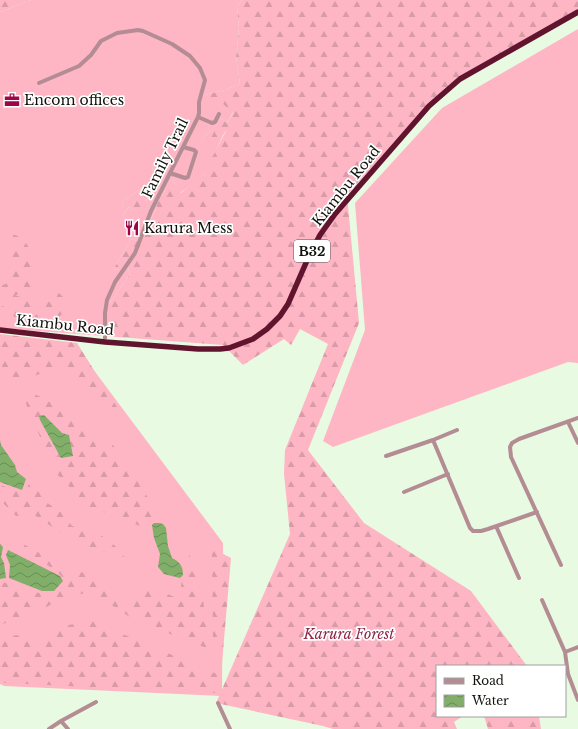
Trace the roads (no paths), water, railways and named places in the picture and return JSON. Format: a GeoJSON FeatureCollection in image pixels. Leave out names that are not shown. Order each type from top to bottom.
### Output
{"type":"FeatureCollection","features":[{"type":"Feature","properties":{"kind":"highway","name":"Kiambu Road"},"geometry":{"type":"LineString","coordinates":[[0,330],[105,342],[220,350],[253,339],[267,329],[280,316],[288,304],[309,256],[320,235],[335,214],[429,106],[460,79],[578,12]]}},
{"type":"Feature","properties":{"kind":"street","name":"Family Trail"},"geometry":{"type":"LineString","coordinates":[[39,83],[79,66],[101,41],[120,32],[138,30],[172,44],[190,56],[200,68],[205,80],[199,102],[198,117],[151,211],[135,252],[115,282],[107,300],[105,313],[105,342]]}},
{"type":"Feature","properties":{"kind":"street"},"geometry":{"type":"LineString","coordinates":[[198,117],[212,123],[219,114]]}},
{"type":"Feature","properties":{"kind":"street"},"geometry":{"type":"LineString","coordinates":[[170,173],[184,178],[188,177],[196,152],[183,147]]}},
{"type":"Feature","properties":{"kind":"street"},"geometry":{"type":"LineString","coordinates":[[561,565],[511,457],[510,447],[512,443],[519,439],[578,418]]}},
{"type":"Feature","properties":{"kind":"street"},"geometry":{"type":"LineString","coordinates":[[568,422],[578,443]]}},
{"type":"Feature","properties":{"kind":"street"},"geometry":{"type":"LineString","coordinates":[[386,456],[457,430]]}},
{"type":"Feature","properties":{"kind":"street"},"geometry":{"type":"LineString","coordinates":[[433,440],[470,528],[473,531],[481,531],[537,512]]}},
{"type":"Feature","properties":{"kind":"street"},"geometry":{"type":"LineString","coordinates":[[404,492],[448,474]]}},
{"type":"Feature","properties":{"kind":"street"},"geometry":{"type":"LineString","coordinates":[[496,526],[519,578]]}},
{"type":"Feature","properties":{"kind":"street"},"geometry":{"type":"LineString","coordinates":[[542,600],[565,652],[568,674],[578,700]]}},
{"type":"Feature","properties":{"kind":"street"},"geometry":{"type":"LineString","coordinates":[[565,652],[578,647]]}},
{"type":"Feature","properties":{"kind":"street"},"geometry":{"type":"LineString","coordinates":[[49,729],[96,702]]}},
{"type":"Feature","properties":{"kind":"street"},"geometry":{"type":"LineString","coordinates":[[218,703],[230,729]]}},
{"type":"Feature","properties":{"kind":"street"},"geometry":{"type":"LineString","coordinates":[[61,721],[68,729]]}},
{"type":"Feature","properties":{"kind":"water"},"geometry":{"type":"Polygon","coordinates":[[[44,415],[62,433],[69,435],[73,456],[61,458],[40,420],[39,416],[44,415]]]}},
{"type":"Feature","properties":{"kind":"water"},"geometry":{"type":"Polygon","coordinates":[[[0,440],[1,445],[15,465],[17,472],[26,479],[22,490],[0,482],[0,440]]]}},
{"type":"Feature","properties":{"kind":"water"},"geometry":{"type":"Polygon","coordinates":[[[154,523],[163,524],[166,528],[168,546],[172,558],[182,567],[183,575],[180,578],[164,574],[158,567],[160,554],[154,538],[152,525],[154,523]]]}},
{"type":"Feature","properties":{"kind":"water"},"geometry":{"type":"Polygon","coordinates":[[[0,544],[3,547],[1,557],[4,563],[6,578],[0,579],[0,544]]]}},
{"type":"Feature","properties":{"kind":"water"},"geometry":{"type":"Polygon","coordinates":[[[8,550],[60,576],[63,581],[54,591],[42,591],[9,578],[10,565],[6,555],[8,550]]]}},
{"type":"Feature","properties":{"kind":"place","name":"Encom offices"},"geometry":{"type":"Point","coordinates":[12,100]}},
{"type":"Feature","properties":{"kind":"place","name":"Karura Mess"},"geometry":{"type":"Point","coordinates":[132,228]}},
{"type":"Feature","properties":{"kind":"park label","name":"Karura Forest"},"geometry":{"type":"Point","coordinates":[349,634]}}]}
